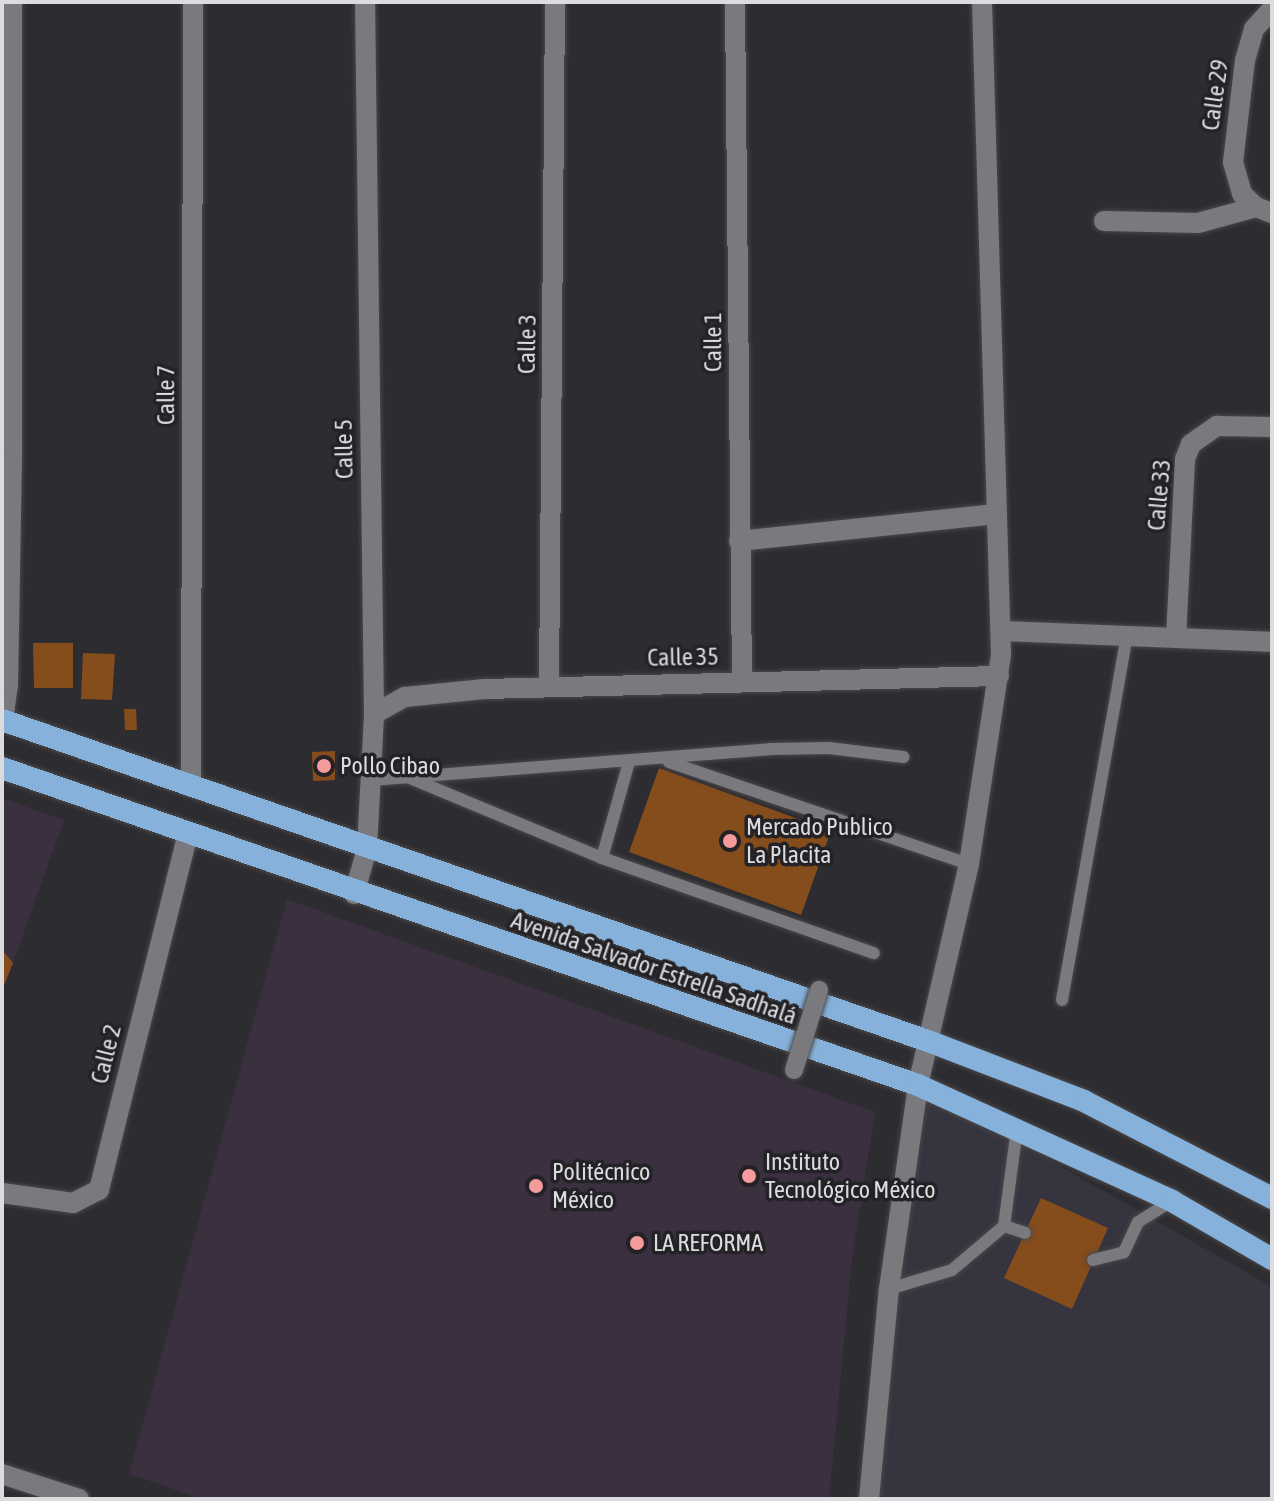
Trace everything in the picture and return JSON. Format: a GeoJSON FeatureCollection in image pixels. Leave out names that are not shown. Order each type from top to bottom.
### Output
{"type":"FeatureCollection","features":[{"type":"Feature","properties":{"kind":"highway","name":"Avenida Salvador Estrella Sadhalá"},"geometry":{"type":"LineString","coordinates":[[2,720],[928,1041],[1084,1101],[1272,1198]]}},
{"type":"Feature","properties":{"kind":"highway","name":"Avenida Salvador Estrella Sadhalá"},"geometry":{"type":"LineString","coordinates":[[2,768],[354,894],[918,1085],[1172,1201],[1272,1259]]}},
{"type":"Feature","properties":{"kind":"street"},"geometry":{"type":"LineString","coordinates":[[2,720],[8,686],[12,446],[12,2]]}},
{"type":"Feature","properties":{"kind":"street","name":"Calle 7"},"geometry":{"type":"LineString","coordinates":[[191,787],[193,2]]}},
{"type":"Feature","properties":{"kind":"street","name":"Calle 5"},"geometry":{"type":"LineString","coordinates":[[354,894],[367,849],[374,714],[365,2]]}},
{"type":"Feature","properties":{"kind":"street","name":"Calle 3"},"geometry":{"type":"LineString","coordinates":[[549,687],[555,2]]}},
{"type":"Feature","properties":{"kind":"street","name":"Calle 1"},"geometry":{"type":"LineString","coordinates":[[735,2],[742,682]]}},
{"type":"Feature","properties":{"kind":"street"},"geometry":{"type":"LineString","coordinates":[[869,1499],[889,1289],[918,1085],[969,864],[999,676],[1001,631],[982,2]]}},
{"type":"Feature","properties":{"kind":"street","name":"Calle 29"},"geometry":{"type":"LineString","coordinates":[[1256,205],[1233,162],[1245,60],[1254,29],[1272,9]]}},
{"type":"Feature","properties":{"kind":"street"},"geometry":{"type":"LineString","coordinates":[[1104,221],[1198,223],[1256,205]]}},
{"type":"Feature","properties":{"kind":"street","name":"Calle 33"},"geometry":{"type":"LineString","coordinates":[[1176,638],[1185,459],[1191,444],[1217,426],[1272,427]]}},
{"type":"Feature","properties":{"kind":"street"},"geometry":{"type":"LineString","coordinates":[[739,541],[996,514]]}},
{"type":"Feature","properties":{"kind":"street"},"geometry":{"type":"LineString","coordinates":[[1001,631],[1272,642]]}},
{"type":"Feature","properties":{"kind":"street","name":"Calle 35"},"geometry":{"type":"LineString","coordinates":[[374,714],[387,703],[417,695],[549,687],[999,676]]}},
{"type":"Feature","properties":{"kind":"street","name":"Calle 2"},"geometry":{"type":"LineString","coordinates":[[2,1193],[73,1203],[99,1190],[188,833]]}},
{"type":"Feature","properties":{"kind":"street"},"geometry":{"type":"LineString","coordinates":[[794,1070],[819,990]]}},
{"type":"Feature","properties":{"kind":"street"},"geometry":{"type":"LineString","coordinates":[[2,1474],[79,1499]]}},
{"type":"Feature","properties":{"kind":"lane"},"geometry":{"type":"LineString","coordinates":[[1062,1000],[1127,636]]}},
{"type":"Feature","properties":{"kind":"lane"},"geometry":{"type":"LineString","coordinates":[[371,780],[662,760],[785,748],[903,757]]}},
{"type":"Feature","properties":{"kind":"lane"},"geometry":{"type":"LineString","coordinates":[[662,760],[969,864]]}},
{"type":"Feature","properties":{"kind":"lane"},"geometry":{"type":"LineString","coordinates":[[602,858],[629,762]]}},
{"type":"Feature","properties":{"kind":"lane"},"geometry":{"type":"LineString","coordinates":[[407,777],[602,858],[874,953]]}},
{"type":"Feature","properties":{"kind":"lane"},"geometry":{"type":"LineString","coordinates":[[889,1289],[952,1270],[1004,1226],[1017,1128]]}},
{"type":"Feature","properties":{"kind":"lane"},"geometry":{"type":"LineString","coordinates":[[1093,1260],[1124,1252],[1138,1222],[1172,1201]]}},
{"type":"Feature","properties":{"kind":"lane"},"geometry":{"type":"LineString","coordinates":[[1004,1226],[1025,1233]]}},
{"type":"Feature","properties":{"kind":"shaded area"},"geometry":{"type":"Polygon","coordinates":[[[2,798],[64,820],[2,994],[2,798]]]}},
{"type":"Feature","properties":{"kind":"shaded area","name":"Politécnico México"},"geometry":{"type":"Polygon","coordinates":[[[287,899],[875,1112],[852,1259],[829,1499],[202,1499],[129,1474],[287,899]]]}},
{"type":"Feature","properties":{"kind":"shaded area"},"geometry":{"type":"Polygon","coordinates":[[[918,1085],[1272,1287],[1272,1499],[870,1499],[918,1085]]]}},
{"type":"Feature","properties":{"kind":"building"},"geometry":{"type":"Polygon","coordinates":[[[33,643],[73,643],[73,688],[34,688],[33,643]]]}},
{"type":"Feature","properties":{"kind":"building"},"geometry":{"type":"Polygon","coordinates":[[[83,653],[115,654],[112,700],[81,699],[83,653]]]}},
{"type":"Feature","properties":{"kind":"building"},"geometry":{"type":"Polygon","coordinates":[[[124,709],[136,709],[137,730],[125,730],[124,709]]]}},
{"type":"Feature","properties":{"kind":"building","name":"Pollo Cibao"},"geometry":{"type":"Polygon","coordinates":[[[335,751],[335,780],[313,781],[312,752],[335,751]]]}},
{"type":"Feature","properties":{"kind":"building","name":"Mercado Publico La Placita"},"geometry":{"type":"Polygon","coordinates":[[[659,768],[831,831],[801,915],[629,852],[659,768]]]}},
{"type":"Feature","properties":{"kind":"building"},"geometry":{"type":"Polygon","coordinates":[[[2,950],[13,963],[2,990],[2,950]]]}},
{"type":"Feature","properties":{"kind":"building"},"geometry":{"type":"Polygon","coordinates":[[[1041,1198],[1108,1228],[1072,1309],[1004,1278],[1041,1198]]]}},
{"type":"Feature","properties":{"kind":"place","name":"Pollo Cibao"},"geometry":{"type":"Point","coordinates":[324,766]}},
{"type":"Feature","properties":{"kind":"place","name":"Mercado Publico La Placita"},"geometry":{"type":"Point","coordinates":[730,841]}},
{"type":"Feature","properties":{"kind":"place","name":"Instituto Tecnológico México"},"geometry":{"type":"Point","coordinates":[749,1176]}},
{"type":"Feature","properties":{"kind":"place","name":"Politécnico México"},"geometry":{"type":"Point","coordinates":[536,1186]}},
{"type":"Feature","properties":{"kind":"place","name":"LA REFORMA"},"geometry":{"type":"Point","coordinates":[637,1243]}}]}
